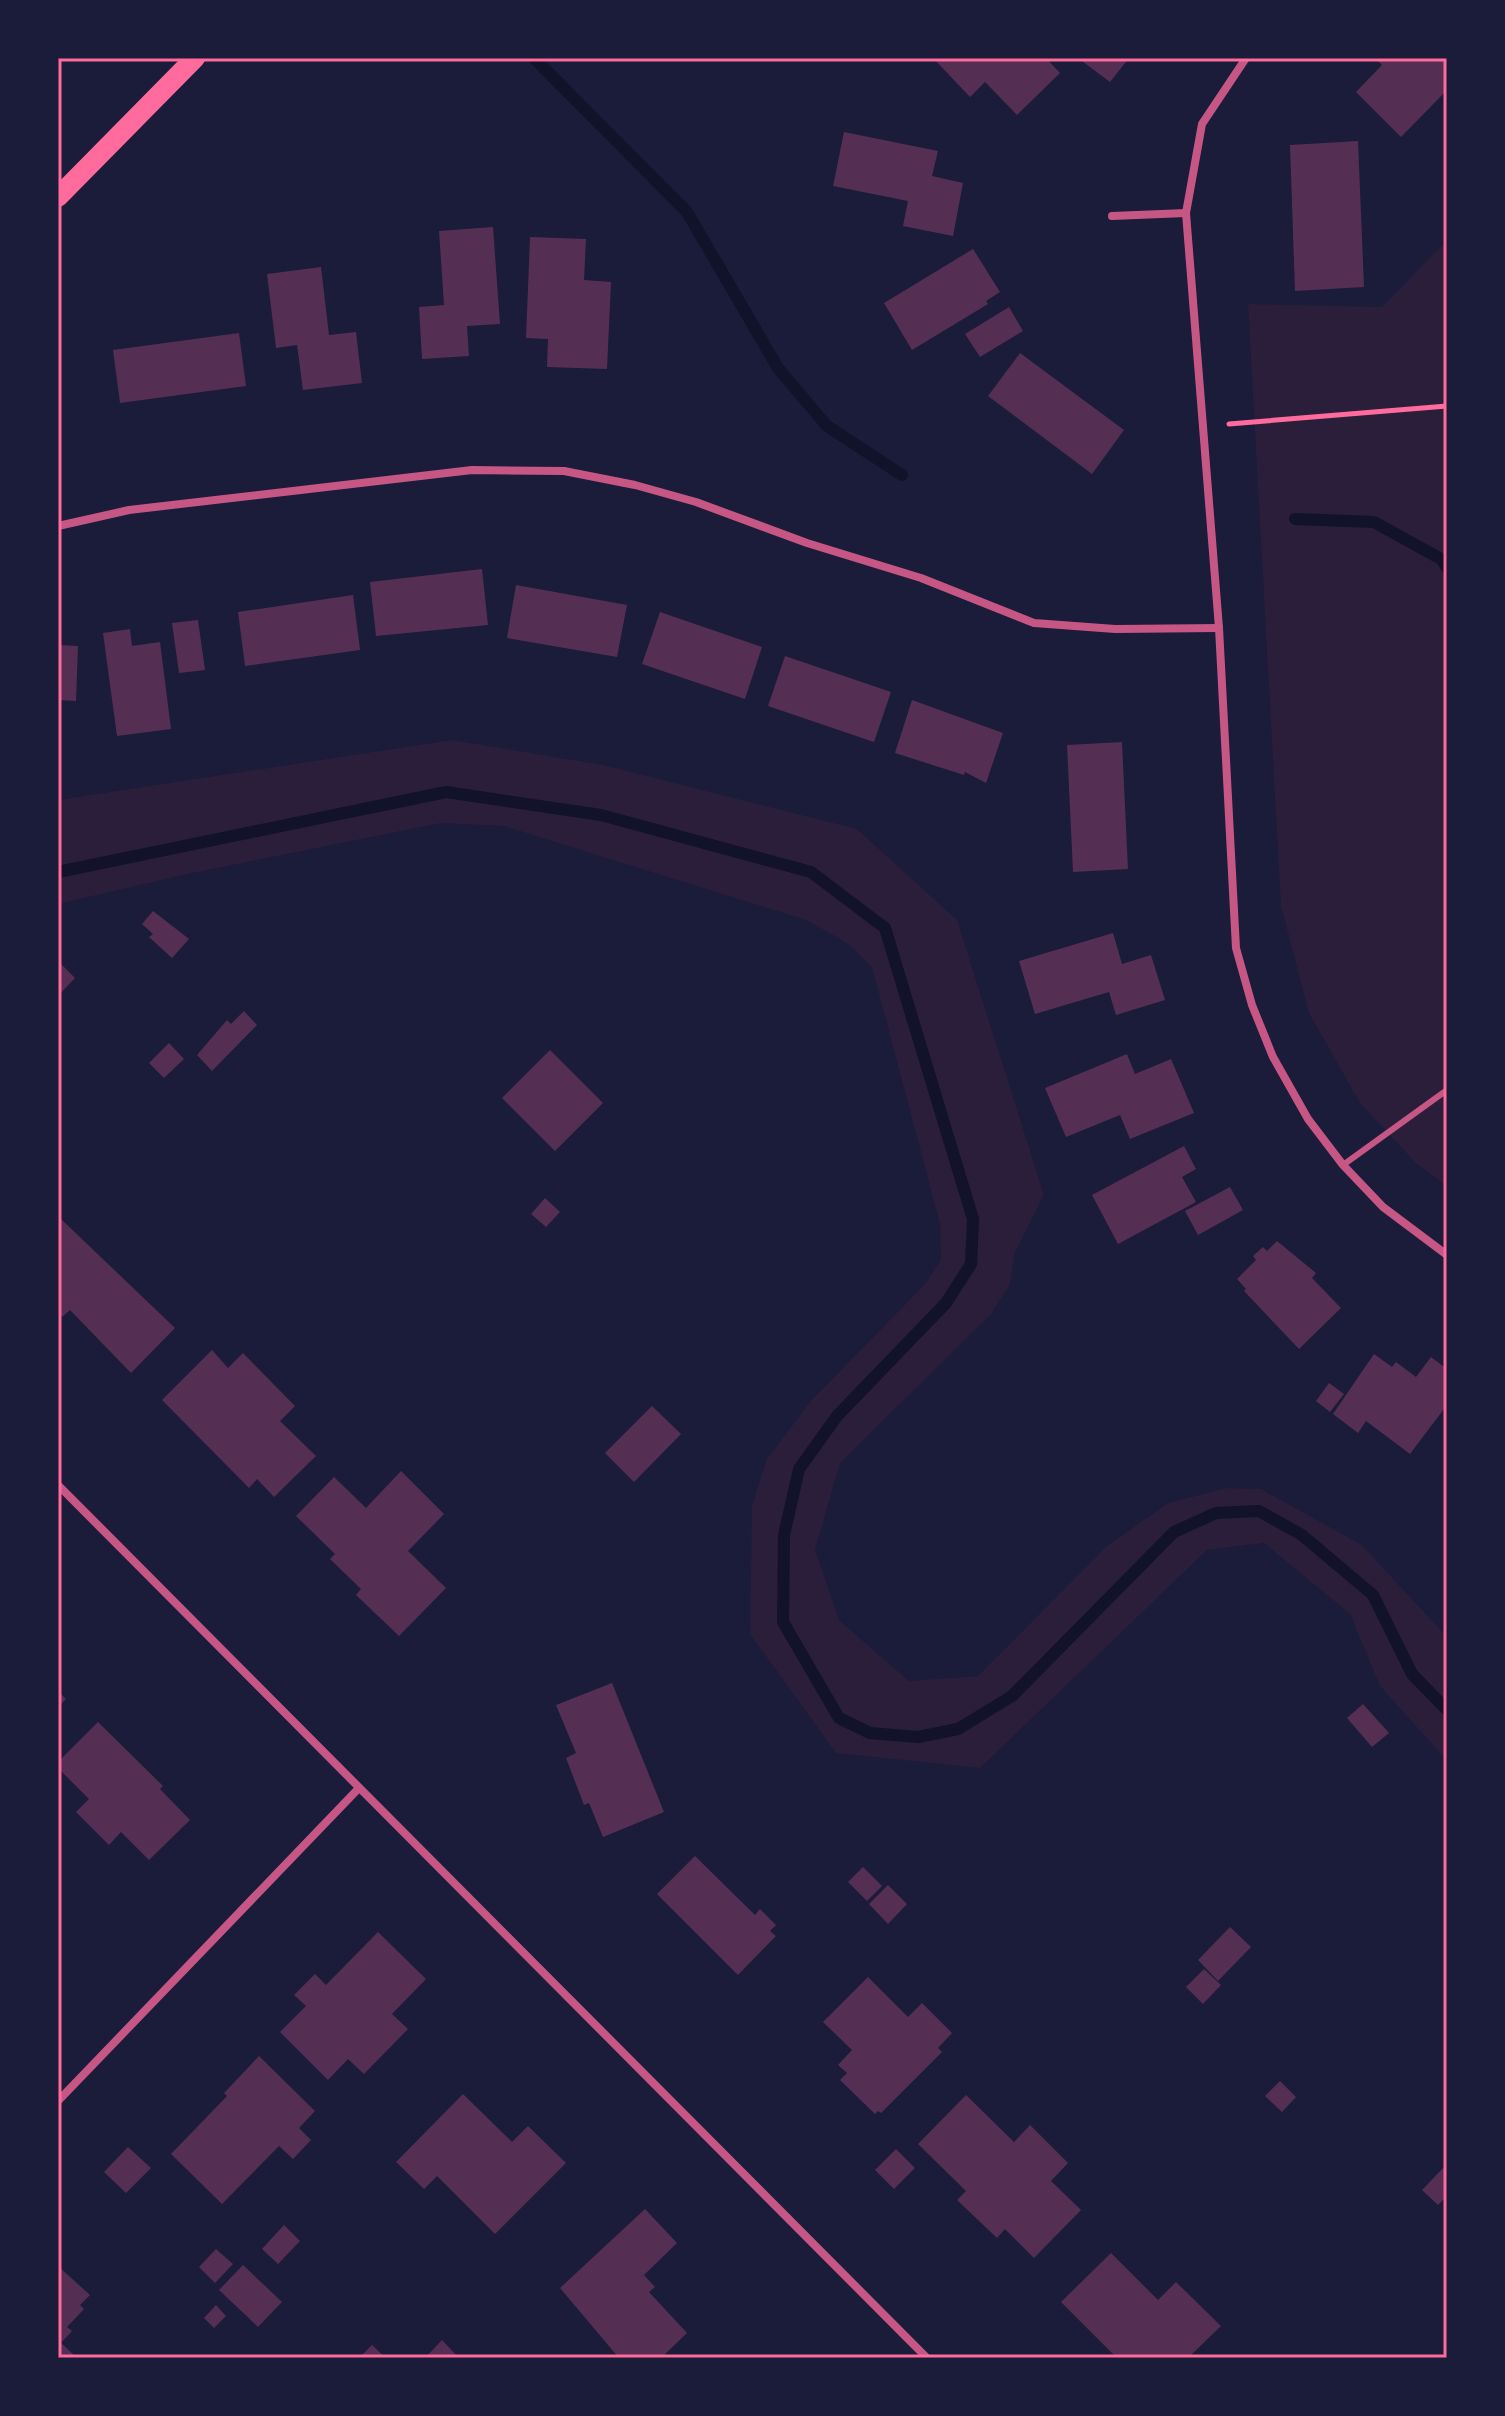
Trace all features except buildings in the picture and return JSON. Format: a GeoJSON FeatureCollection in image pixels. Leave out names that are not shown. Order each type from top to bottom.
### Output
{"type":"FeatureCollection","features":[{"type":"Feature","properties":{"kind":"main road"},"geometry":{"type":"LineString","coordinates":[[58,197],[195,58]]}},
{"type":"Feature","properties":{"kind":"street"},"geometry":{"type":"LineString","coordinates":[[1246,58],[1202,124],[1186,213],[1219,628],[1236,948],[1252,1005],[1273,1057],[1308,1119],[1343,1165],[1383,1207],[1447,1255]]}},
{"type":"Feature","properties":{"kind":"street"},"geometry":{"type":"LineString","coordinates":[[1112,216],[1186,213]]}},
{"type":"Feature","properties":{"kind":"street"},"geometry":{"type":"LineString","coordinates":[[58,526],[129,510],[472,470],[564,471],[635,485],[696,502],[807,543],[921,578],[1034,623],[1115,629],[1219,628]]}},
{"type":"Feature","properties":{"kind":"street"},"geometry":{"type":"LineString","coordinates":[[58,1485],[927,2358]]}},
{"type":"Feature","properties":{"kind":"street"},"geometry":{"type":"LineString","coordinates":[[58,2101],[359,1788]]}},
{"type":"Feature","properties":{"kind":"lane"},"geometry":{"type":"LineString","coordinates":[[1343,1165],[1447,1090]]}},
{"type":"Feature","properties":{"kind":"path"},"geometry":{"type":"LineString","coordinates":[[1205,426],[1447,406]]}},
{"type":"Feature","properties":{"kind":"shaded area"},"geometry":{"type":"Polygon","coordinates":[[[1447,240],[1447,1186],[1416,1163],[1360,1103],[1309,1013],[1281,906],[1248,304],[1382,307],[1447,240]]]}},
{"type":"Feature","properties":{"kind":"shaded area"},"geometry":{"type":"Polygon","coordinates":[[[452,740],[603,765],[857,829],[957,920],[1044,1195],[1014,1255],[1010,1284],[991,1314],[840,1463],[815,1550],[839,1620],[909,1681],[978,1676],[1107,1546],[1168,1503],[1227,1488],[1261,1489],[1362,1545],[1447,1637],[1447,1761],[1380,1686],[1350,1614],[1264,1543],[1207,1550],[980,1768],[836,1753],[750,1634],[752,1506],[767,1459],[810,1402],[926,1283],[941,1259],[940,1224],[872,967],[847,943],[806,920],[504,826],[441,823],[192,873],[58,904],[58,800],[452,740]]]}},
{"type":"Feature","properties":{"kind":"waterway"},"geometry":{"type":"LineString","coordinates":[[534,58],[687,212],[778,368],[827,426],[902,475]]}},
{"type":"Feature","properties":{"kind":"waterway"},"geometry":{"type":"LineString","coordinates":[[1295,519],[1374,522],[1441,559],[1447,568]]}},
{"type":"Feature","properties":{"kind":"waterway"},"geometry":{"type":"LineString","coordinates":[[58,872],[446,792],[601,815],[811,872],[885,928],[973,1219],[971,1264],[946,1303],[837,1416],[799,1469],[784,1535],[783,1622],[839,1718],[870,1733],[918,1737],[958,1729],[1012,1696],[1174,1532],[1216,1513],[1259,1511],[1302,1535],[1373,1595],[1412,1674],[1447,1710]]}}]}
